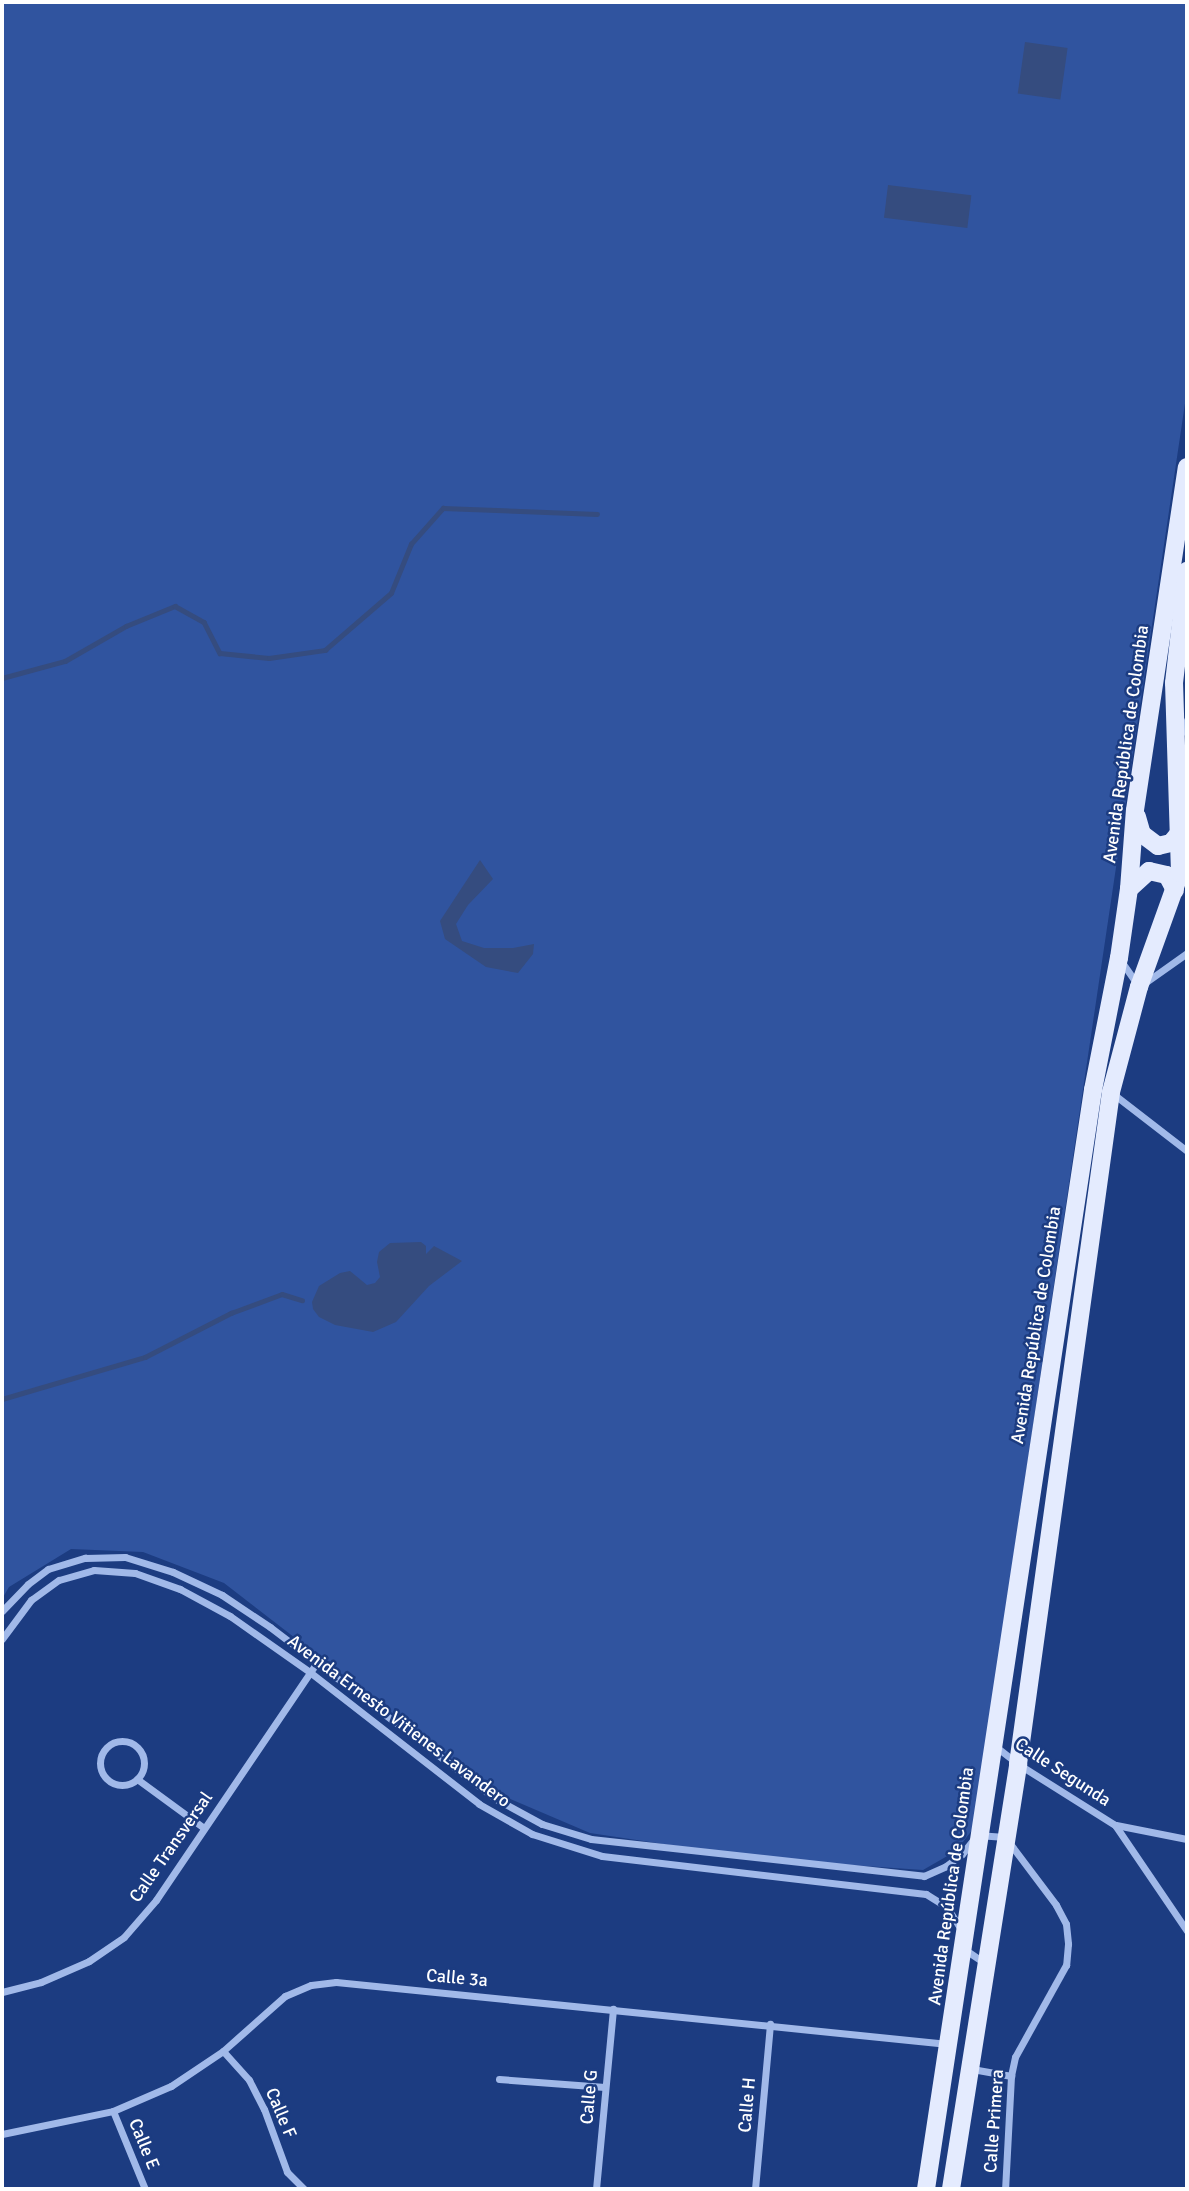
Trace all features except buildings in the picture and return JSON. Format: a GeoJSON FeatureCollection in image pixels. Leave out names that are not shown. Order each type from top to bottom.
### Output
{"type":"FeatureCollection","features":[{"type":"Feature","properties":{"kind":"main road","name":"Avenida República de Colombia"},"geometry":{"type":"LineString","coordinates":[[926,2189],[1093,1090],[1119,958],[1129,890],[1135,810],[1187,467]]}},
{"type":"Feature","properties":{"kind":"main road","name":"Avenida República de Colombia"},"geometry":{"type":"LineString","coordinates":[[951,2189],[1018,1764],[1111,1092],[1139,986],[1180,873],[1174,682],[1187,571]]}},
{"type":"Feature","properties":{"kind":"main road"},"geometry":{"type":"LineString","coordinates":[[1135,810],[1142,834],[1150,843],[1166,846],[1179,832]]}},
{"type":"Feature","properties":{"kind":"main road"},"geometry":{"type":"LineString","coordinates":[[1129,890],[1149,871],[1167,875],[1175,890]]}},
{"type":"Feature","properties":{"kind":"street"},"geometry":{"type":"LineString","coordinates":[[1175,708],[1187,733]]}},
{"type":"Feature","properties":{"kind":"street"},"geometry":{"type":"LineString","coordinates":[[1119,958],[1139,986],[1187,954]]}},
{"type":"Feature","properties":{"kind":"street"},"geometry":{"type":"LineString","coordinates":[[1111,1092],[1187,1151]]}},
{"type":"Feature","properties":{"kind":"street","name":"Avenida Ernesto Vitienes Lavandero"},"geometry":{"type":"LineString","coordinates":[[2,1611],[28,1584],[48,1569],[85,1558],[125,1558],[173,1572],[222,1595],[317,1662],[496,1799],[542,1824],[591,1839],[646,1848],[924,1876],[946,1866],[979,1834]]}},
{"type":"Feature","properties":{"kind":"street","name":"Avenida Ernesto Vitienes Lavandero"},"geometry":{"type":"LineString","coordinates":[[2,1639],[31,1600],[59,1580],[85,1572],[114,1570],[153,1578],[204,1601],[311,1673],[494,1814],[542,1838],[582,1852],[926,1894],[939,1900],[957,1920],[964,1935],[964,1949]]}},
{"type":"Feature","properties":{"kind":"street","name":"Calle Transversal"},"geometry":{"type":"LineString","coordinates":[[2,1992],[41,1982],[89,1961],[124,1937],[156,1900],[317,1662]]}},
{"type":"Feature","properties":{"kind":"street"},"geometry":{"type":"LineString","coordinates":[[127,1741],[139,1748],[144,1761],[137,1779],[123,1784],[109,1780],[104,1774],[101,1760],[114,1742],[127,1741]]}},
{"type":"Feature","properties":{"kind":"street","name":"Calle Segunda"},"geometry":{"type":"LineString","coordinates":[[993,1744],[1018,1764],[1115,1825],[1187,1931]]}},
{"type":"Feature","properties":{"kind":"street"},"geometry":{"type":"LineString","coordinates":[[137,1779],[204,1828]]}},
{"type":"Feature","properties":{"kind":"street"},"geometry":{"type":"LineString","coordinates":[[461,1789],[469,1779]]}},
{"type":"Feature","properties":{"kind":"street"},"geometry":{"type":"LineString","coordinates":[[1115,1825],[1187,1839]]}},
{"type":"Feature","properties":{"kind":"street"},"geometry":{"type":"LineString","coordinates":[[979,1834],[1005,1837]]}},
{"type":"Feature","properties":{"kind":"street","name":"Calle Primera"},"geometry":{"type":"LineString","coordinates":[[1005,1837],[1056,1905],[1066,1924],[1068,1944],[1066,1965],[1024,2035],[1011,2076],[1006,2189]]}},
{"type":"Feature","properties":{"kind":"street"},"geometry":{"type":"LineString","coordinates":[[644,1861],[646,1848]]}},
{"type":"Feature","properties":{"kind":"street"},"geometry":{"type":"LineString","coordinates":[[765,1876],[767,1861]]}},
{"type":"Feature","properties":{"kind":"street"},"geometry":{"type":"LineString","coordinates":[[964,1949],[987,1965]]}},
{"type":"Feature","properties":{"kind":"street","name":"Calle 3a"},"geometry":{"type":"LineString","coordinates":[[2,2134],[113,2111],[171,2086],[223,2051],[285,1996],[311,1985],[336,1982],[949,2044]]}},
{"type":"Feature","properties":{"kind":"street","name":"Calle G"},"geometry":{"type":"LineString","coordinates":[[596,2189],[613,2009]]}},
{"type":"Feature","properties":{"kind":"street","name":"Calle H"},"geometry":{"type":"LineString","coordinates":[[755,2189],[770,2024]]}},
{"type":"Feature","properties":{"kind":"street","name":"Calle F"},"geometry":{"type":"LineString","coordinates":[[223,2051],[249,2080],[264,2109],[287,2172],[304,2189]]}},
{"type":"Feature","properties":{"kind":"street"},"geometry":{"type":"LineString","coordinates":[[972,2069],[1011,2076]]}},
{"type":"Feature","properties":{"kind":"street"},"geometry":{"type":"LineString","coordinates":[[499,2079],[605,2087]]}},
{"type":"Feature","properties":{"kind":"street","name":"Calle E"},"geometry":{"type":"LineString","coordinates":[[113,2111],[145,2189]]}},
{"type":"Feature","properties":{"kind":"shaded area"},"geometry":{"type":"Polygon","coordinates":[[[2,2],[1187,2],[1187,390],[973,1829],[956,1851],[923,1870],[763,1859],[590,1833],[496,1793],[224,1583],[143,1552],[71,1549],[9,1587],[2,1599],[2,2]]]}},
{"type":"Feature","properties":{"kind":"shaded area"},"geometry":{"type":"Polygon","coordinates":[[[1025,42],[1068,48],[1060,99],[1018,93],[1025,42]]]}},
{"type":"Feature","properties":{"kind":"shaded area"},"geometry":{"type":"Polygon","coordinates":[[[888,185],[971,195],[967,228],[884,218],[888,185]]]}},
{"type":"Feature","properties":{"kind":"shaded area"},"geometry":{"type":"Polygon","coordinates":[[[480,860],[493,879],[468,905],[456,924],[462,941],[484,948],[513,948],[534,944],[533,954],[518,973],[486,967],[445,939],[440,921],[480,860]]]}},
{"type":"Feature","properties":{"kind":"shaded area"},"geometry":{"type":"Polygon","coordinates":[[[421,1242],[426,1246],[426,1254],[434,1246],[462,1261],[429,1286],[396,1322],[373,1332],[335,1325],[319,1317],[313,1309],[312,1302],[319,1286],[340,1273],[350,1271],[367,1285],[375,1283],[380,1277],[377,1262],[379,1252],[390,1243],[421,1242]]]}},
{"type":"Feature","properties":{"kind":"waterway"},"geometry":{"type":"LineString","coordinates":[[2,678],[65,661],[126,626],[175,606],[204,622],[220,653],[269,658],[325,650],[391,593],[411,544],[443,508],[597,514]]}},
{"type":"Feature","properties":{"kind":"waterway"},"geometry":{"type":"LineString","coordinates":[[2,1399],[145,1357],[231,1313],[282,1294],[302,1300]]}}]}
